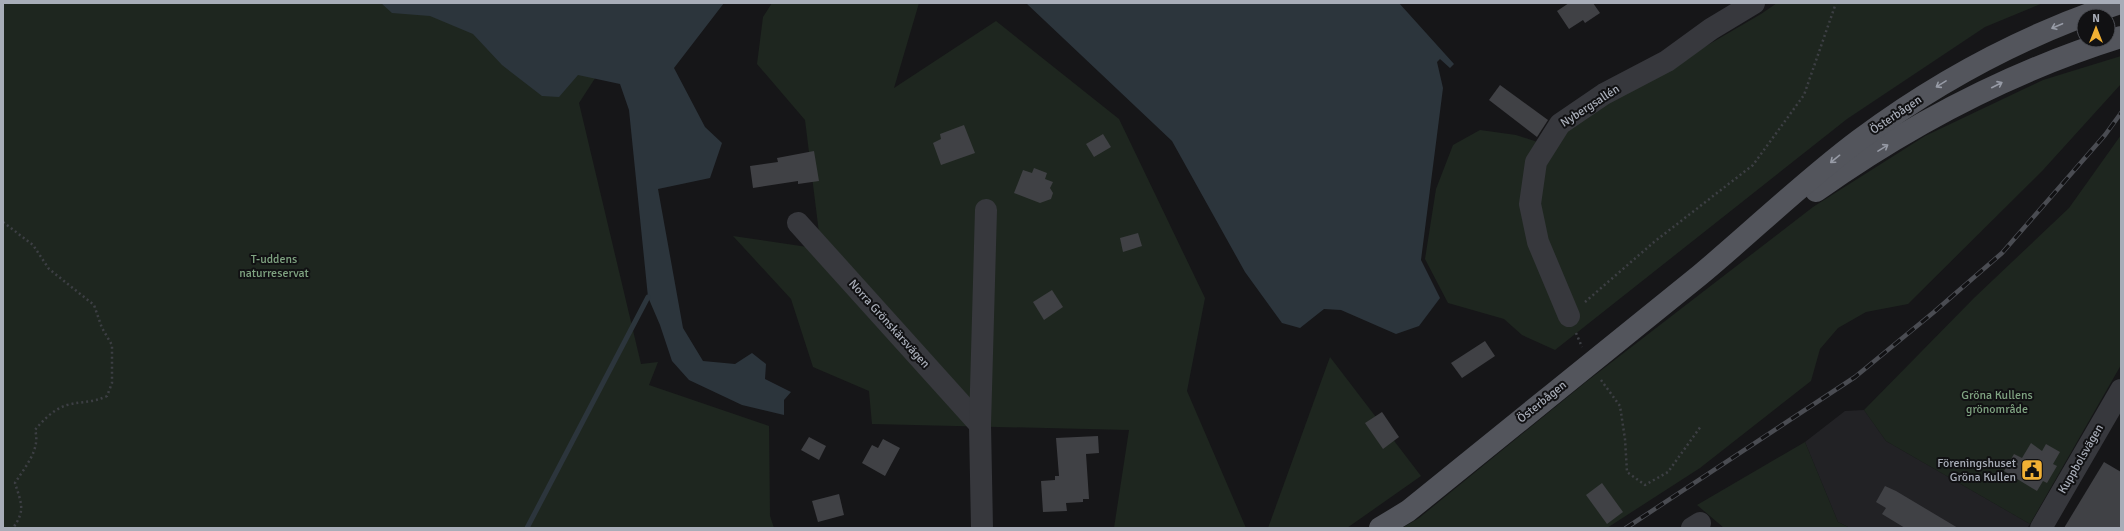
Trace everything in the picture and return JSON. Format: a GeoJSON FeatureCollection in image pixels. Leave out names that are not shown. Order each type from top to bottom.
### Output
{"type":"FeatureCollection","features":[{"type":"Feature","properties":{"kind":"main road","name":"Österbågen"},"geometry":{"type":"LineString","coordinates":[[1380,528],[1408,511],[1701,274],[1788,198],[1857,141],[1942,84],[1975,65],[2039,34],[2086,14],[2120,3]]}},
{"type":"Feature","properties":{"kind":"main road","name":"Österbågen"},"geometry":{"type":"LineString","coordinates":[[1701,274],[1830,182],[1904,135],[2012,77],[2083,49],[2121,37]]}},
{"type":"Feature","properties":{"kind":"street","name":"Nybergsallén"},"geometry":{"type":"LineString","coordinates":[[1569,316],[1538,242],[1530,204],[1536,162],[1560,124],[1604,94],[1667,61],[1711,29],[1754,3]]}},
{"type":"Feature","properties":{"kind":"street"},"geometry":{"type":"LineString","coordinates":[[982,528],[980,425],[986,210]]}},
{"type":"Feature","properties":{"kind":"street","name":"Norra Grönskärsvägen"},"geometry":{"type":"LineString","coordinates":[[798,223],[980,425]]}},
{"type":"Feature","properties":{"kind":"street","name":"Kuppbolsvägen"},"geometry":{"type":"LineString","coordinates":[[2041,528],[2121,390]]}},
{"type":"Feature","properties":{"kind":"path"},"geometry":{"type":"LineString","coordinates":[[1701,426],[1668,472],[1645,485],[1627,472],[1625,439],[1620,406],[1589,364],[1569,316],[1654,242],[1753,166],[1804,95],[1836,3]]}},
{"type":"Feature","properties":{"kind":"path"},"geometry":{"type":"LineString","coordinates":[[3,222],[33,245],[48,269],[94,305],[102,328],[112,345],[112,383],[107,396],[96,402],[66,405],[46,417],[35,430],[37,436],[36,450],[15,483],[22,509],[21,517],[13,528]]}},
{"type":"Feature","properties":{"kind":"shaded area"},"geometry":{"type":"Polygon","coordinates":[[[381,3],[724,3],[674,68],[705,127],[722,143],[710,178],[658,189],[683,328],[703,361],[735,364],[752,353],[766,364],[765,379],[791,392],[784,400],[784,415],[742,405],[689,380],[672,361],[660,325],[648,297],[629,110],[620,84],[578,75],[559,97],[542,96],[502,65],[473,34],[430,16],[392,13],[381,3]]]}},
{"type":"Feature","properties":{"kind":"shaded area"},"geometry":{"type":"Polygon","coordinates":[[[1026,3],[1399,3],[1454,64],[1450,68],[1440,59],[1437,62],[1443,88],[1421,260],[1440,298],[1419,326],[1396,334],[1341,310],[1324,309],[1300,328],[1282,323],[1245,272],[1172,141],[1026,3]]]}},
{"type":"Feature","properties":{"kind":"shaded area"},"geometry":{"type":"Polygon","coordinates":[[[1864,410],[1886,441],[2030,524],[2027,528],[1850,528],[1838,522],[1805,442],[1845,411],[1864,410]]]}},
{"type":"Feature","properties":{"kind":"green space","name":"T-uddens naturreservat"},"geometry":{"type":"Polygon","coordinates":[[[3,3],[618,3],[627,29],[579,103],[641,364],[658,362],[649,385],[769,426],[770,516],[774,528],[3,528],[3,3]]]}},
{"type":"Feature","properties":{"kind":"green space"},"geometry":{"type":"Polygon","coordinates":[[[772,3],[919,3],[894,88],[996,21],[1119,119],[1205,298],[1187,391],[1246,528],[1114,528],[1129,430],[872,424],[869,391],[813,367],[791,299],[733,236],[821,249],[805,120],[757,64],[763,17],[772,3]]]}},
{"type":"Feature","properties":{"kind":"green space"},"geometry":{"type":"Polygon","coordinates":[[[1777,3],[2043,3],[1985,27],[1847,119],[1555,350],[1522,335],[1504,319],[1448,303],[1425,259],[1436,189],[1453,145],[1480,130],[1516,135],[1553,147],[1569,126],[1761,14],[1777,3]]]}},
{"type":"Feature","properties":{"kind":"green space"},"geometry":{"type":"Polygon","coordinates":[[[2121,56],[2121,84],[2043,170],[1908,304],[1866,312],[1838,328],[1820,349],[1811,381],[1700,468],[1607,528],[1402,528],[1419,518],[1586,382],[1813,207],[1925,136],[2043,80],[2121,56]]]}},
{"type":"Feature","properties":{"kind":"green space","name":"Gröna Kullens grönområde"},"geometry":{"type":"Polygon","coordinates":[[[2121,135],[2121,365],[2030,524],[1886,441],[1864,410],[1974,298],[2069,208],[2121,135]]]}},
{"type":"Feature","properties":{"kind":"green space"},"geometry":{"type":"Polygon","coordinates":[[[1330,357],[1421,476],[1347,528],[1268,528],[1330,357]]]}},
{"type":"Feature","properties":{"kind":"green space"},"geometry":{"type":"Polygon","coordinates":[[[1805,442],[1838,522],[1850,528],[1724,528],[1697,505],[1805,442]]]}},
{"type":"Feature","properties":{"kind":"building"},"geometry":{"type":"Polygon","coordinates":[[[1569,3],[1593,3],[1600,13],[1585,23],[1583,20],[1569,29],[1557,11],[1569,3]]]}},
{"type":"Feature","properties":{"kind":"building"},"geometry":{"type":"Polygon","coordinates":[[[1500,85],[1548,120],[1537,137],[1489,100],[1500,85]]]}},
{"type":"Feature","properties":{"kind":"building"},"geometry":{"type":"Polygon","coordinates":[[[964,125],[975,153],[941,165],[933,143],[941,139],[940,134],[964,125]]]}},
{"type":"Feature","properties":{"kind":"building"},"geometry":{"type":"Polygon","coordinates":[[[1103,134],[1111,147],[1094,157],[1086,144],[1103,134]]]}},
{"type":"Feature","properties":{"kind":"building"},"geometry":{"type":"Polygon","coordinates":[[[814,151],[819,181],[798,184],[798,181],[753,188],[750,166],[778,162],[777,158],[814,151]]]}},
{"type":"Feature","properties":{"kind":"building"},"geometry":{"type":"Polygon","coordinates":[[[1034,168],[1047,173],[1045,179],[1053,182],[1050,188],[1053,193],[1051,199],[1040,203],[1014,193],[1023,170],[1032,173],[1034,168]]]}},
{"type":"Feature","properties":{"kind":"building"},"geometry":{"type":"Polygon","coordinates":[[[1138,233],[1142,246],[1123,252],[1120,238],[1138,233]]]}},
{"type":"Feature","properties":{"kind":"building"},"geometry":{"type":"Polygon","coordinates":[[[1052,290],[1063,307],[1044,320],[1033,302],[1052,290]]]}},
{"type":"Feature","properties":{"kind":"building"},"geometry":{"type":"Polygon","coordinates":[[[1485,341],[1495,356],[1462,378],[1451,363],[1485,341]]]}},
{"type":"Feature","properties":{"kind":"building"},"geometry":{"type":"Polygon","coordinates":[[[1382,412],[1399,437],[1383,449],[1365,423],[1382,412]]]}},
{"type":"Feature","properties":{"kind":"building"},"geometry":{"type":"Polygon","coordinates":[[[1098,436],[1099,453],[1086,454],[1089,499],[1083,499],[1083,502],[1066,503],[1067,511],[1043,512],[1041,481],[1055,480],[1055,476],[1059,476],[1056,438],[1098,436]]]}},
{"type":"Feature","properties":{"kind":"building"},"geometry":{"type":"Polygon","coordinates":[[[809,437],[826,446],[819,460],[801,450],[809,437]]]}},
{"type":"Feature","properties":{"kind":"building"},"geometry":{"type":"Polygon","coordinates":[[[883,439],[900,448],[885,476],[862,463],[872,445],[878,448],[883,439]]]}},
{"type":"Feature","properties":{"kind":"building","name":"Föreningshuset Gröna Kullen"},"geometry":{"type":"Polygon","coordinates":[[[2031,443],[2042,451],[2046,444],[2060,452],[2053,464],[2057,466],[2047,483],[2043,481],[2037,491],[2004,471],[2014,454],[2022,458],[2031,443]]]}},
{"type":"Feature","properties":{"kind":"building"},"geometry":{"type":"Polygon","coordinates":[[[2104,462],[2121,472],[2121,528],[2064,528],[2104,462]]]}},
{"type":"Feature","properties":{"kind":"building"},"geometry":{"type":"Polygon","coordinates":[[[1602,483],[1623,512],[1607,524],[1586,495],[1602,483]]]}},
{"type":"Feature","properties":{"kind":"building"},"geometry":{"type":"Polygon","coordinates":[[[1885,486],[1958,528],[1905,528],[1882,514],[1886,508],[1876,502],[1885,486]]]}},
{"type":"Feature","properties":{"kind":"building"},"geometry":{"type":"Polygon","coordinates":[[[839,494],[844,515],[818,522],[812,501],[839,494]]]}},
{"type":"Feature","properties":{"kind":"waterway"},"geometry":{"type":"LineString","coordinates":[[527,528],[648,297]]}},
{"type":"Feature","properties":{"kind":"railway"},"geometry":{"type":"LineString","coordinates":[[1626,528],[1855,377],[1934,312],[2002,253],[2105,135],[2121,113]]}},
{"type":"Feature","properties":{"kind":"place","name":"Föreningshuset Gröna Kullen"},"geometry":{"type":"Point","coordinates":[2032,470]}}]}
